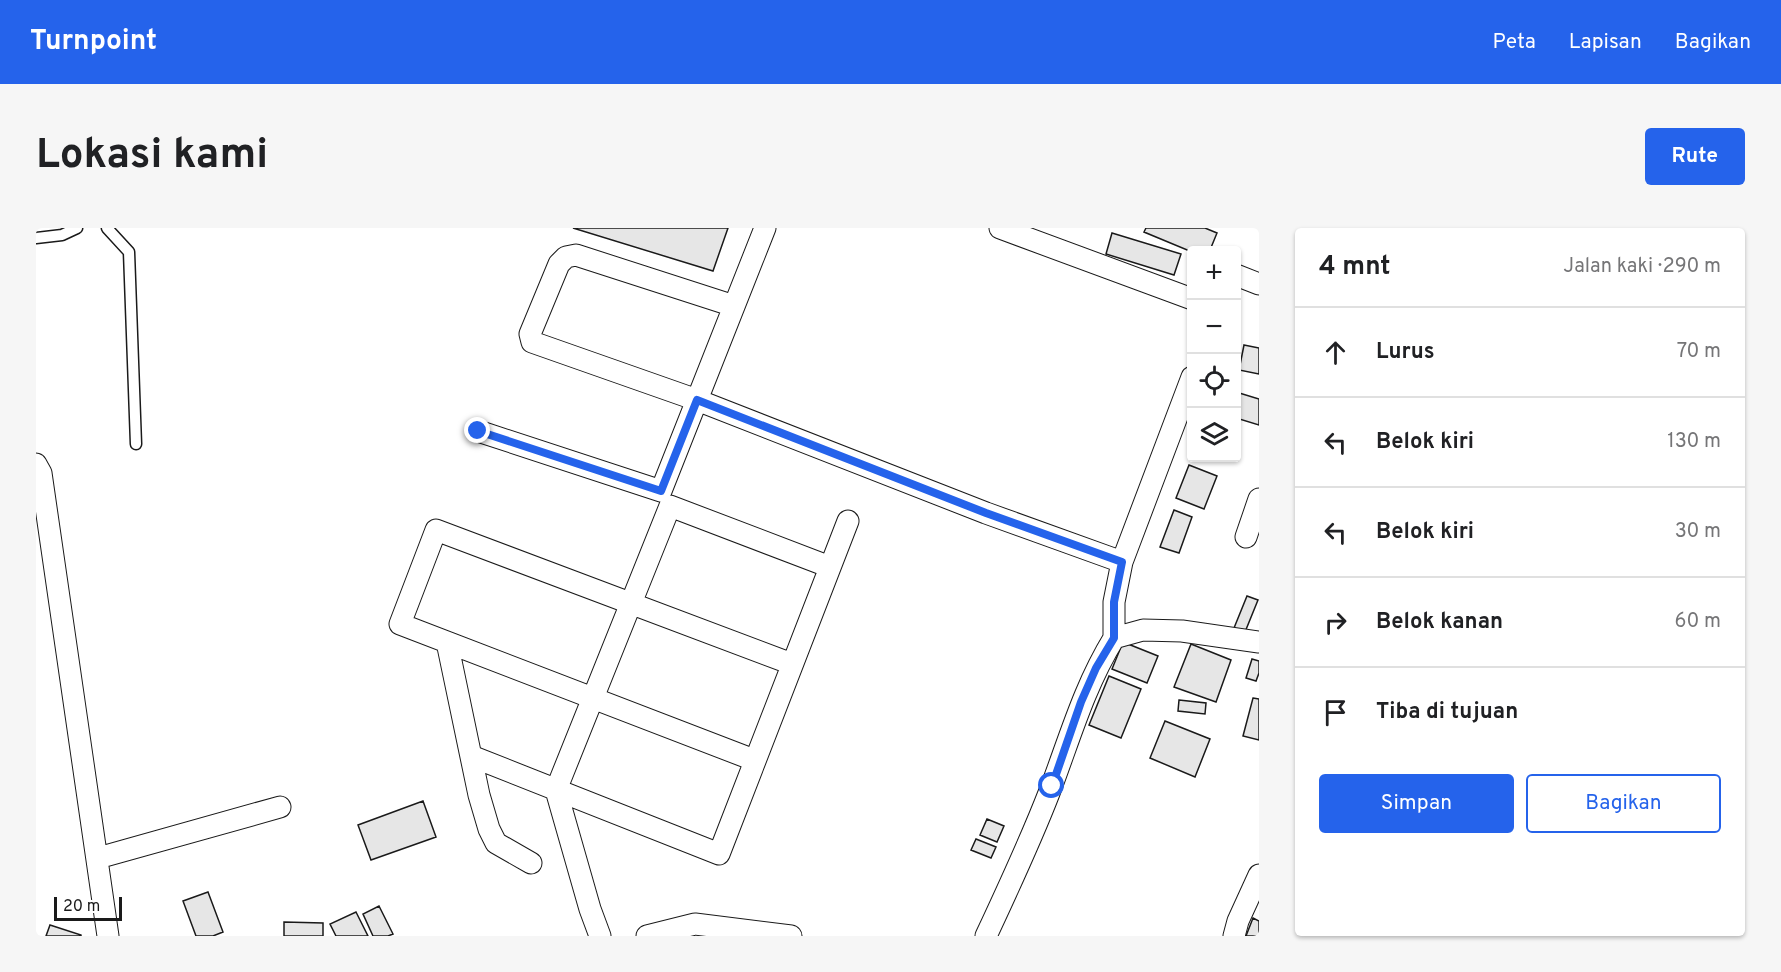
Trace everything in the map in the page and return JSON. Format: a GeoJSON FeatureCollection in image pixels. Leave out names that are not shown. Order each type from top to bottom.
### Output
{"type":"FeatureCollection","features":[{"type":"Feature","properties":{"kind":"street"},"geometry":{"type":"LineString","coordinates":[[478,431],[661,491],[765,228]]}},
{"type":"Feature","properties":{"kind":"street"},"geometry":{"type":"LineString","coordinates":[[1000,228],[1187,298]]}},
{"type":"Feature","properties":{"kind":"street"},"geometry":{"type":"LineString","coordinates":[[734,306],[576,255],[566,257],[559,264],[530,334],[532,342],[697,400],[986,513],[1122,562]]}},
{"type":"Feature","properties":{"kind":"street"},"geometry":{"type":"LineString","coordinates":[[1241,277],[1259,284]]}},
{"type":"Feature","properties":{"kind":"street"},"geometry":{"type":"LineString","coordinates":[[986,936],[1032,837],[1085,693],[1096,668],[1114,638],[1114,602],[1122,562],[1187,387]]}},
{"type":"Feature","properties":{"kind":"street"},"geometry":{"type":"LineString","coordinates":[[36,464],[41,473],[108,936]]}},
{"type":"Feature","properties":{"kind":"street"},"geometry":{"type":"LineString","coordinates":[[1245,537],[1259,499]]}},
{"type":"Feature","properties":{"kind":"street"},"geometry":{"type":"LineString","coordinates":[[600,936],[556,790],[670,506],[830,567]]}},
{"type":"Feature","properties":{"kind":"street"},"geometry":{"type":"LineString","coordinates":[[471,756],[719,854],[848,521]]}},
{"type":"Feature","properties":{"kind":"street"},"geometry":{"type":"LineString","coordinates":[[754,760],[400,624],[436,530],[792,664]]}},
{"type":"Feature","properties":{"kind":"street"},"geometry":{"type":"LineString","coordinates":[[1114,638],[1143,630],[1182,631],[1259,642]]}},
{"type":"Feature","properties":{"kind":"street"},"geometry":{"type":"LineString","coordinates":[[447,642],[489,829],[496,843],[531,863]]}},
{"type":"Feature","properties":{"kind":"street"},"geometry":{"type":"LineString","coordinates":[[98,858],[280,807]]}},
{"type":"Feature","properties":{"kind":"street"},"geometry":{"type":"LineString","coordinates":[[1234,936],[1238,921],[1259,875]]}},
{"type":"Feature","properties":{"kind":"street"},"geometry":{"type":"LineString","coordinates":[[647,936],[695,924],[791,936]]}},
{"type":"Feature","properties":{"kind":"lane"},"geometry":{"type":"LineString","coordinates":[[36,238],[62,235],[78,228]]}},
{"type":"Feature","properties":{"kind":"lane"},"geometry":{"type":"LineString","coordinates":[[107,228],[129,252],[136,444]]}},
{"type":"Feature","properties":{"kind":"building"},"geometry":{"type":"Polygon","coordinates":[[[573,228],[728,228],[713,271],[573,228]]]}},
{"type":"Feature","properties":{"kind":"building"},"geometry":{"type":"Polygon","coordinates":[[[1146,228],[1205,228],[1217,233],[1212,246],[1187,246],[1187,250],[1144,232],[1146,228]]]}},
{"type":"Feature","properties":{"kind":"building"},"geometry":{"type":"Polygon","coordinates":[[[1112,233],[1181,254],[1174,275],[1106,254],[1112,233]]]}},
{"type":"Feature","properties":{"kind":"building"},"geometry":{"type":"Polygon","coordinates":[[[1244,345],[1259,348],[1259,374],[1241,370],[1244,345]]]}},
{"type":"Feature","properties":{"kind":"building"},"geometry":{"type":"Polygon","coordinates":[[[1241,394],[1259,399],[1259,425],[1241,420],[1241,394]]]}},
{"type":"Feature","properties":{"kind":"building"},"geometry":{"type":"Polygon","coordinates":[[[1189,465],[1217,476],[1204,509],[1176,498],[1189,465]]]}},
{"type":"Feature","properties":{"kind":"building"},"geometry":{"type":"Polygon","coordinates":[[[1174,510],[1192,517],[1179,553],[1160,547],[1174,510]]]}},
{"type":"Feature","properties":{"kind":"building"},"geometry":{"type":"Polygon","coordinates":[[[1247,596],[1258,600],[1245,632],[1234,628],[1247,596]]]}},
{"type":"Feature","properties":{"kind":"building"},"geometry":{"type":"Polygon","coordinates":[[[1123,642],[1158,656],[1147,683],[1112,669],[1123,642]]]}},
{"type":"Feature","properties":{"kind":"building"},"geometry":{"type":"Polygon","coordinates":[[[1191,644],[1231,660],[1216,702],[1174,687],[1191,644]]]}},
{"type":"Feature","properties":{"kind":"building"},"geometry":{"type":"Polygon","coordinates":[[[1252,659],[1259,661],[1256,681],[1246,678],[1252,659]]]}},
{"type":"Feature","properties":{"kind":"building"},"geometry":{"type":"Polygon","coordinates":[[[1109,676],[1141,689],[1121,738],[1089,725],[1109,676]]]}},
{"type":"Feature","properties":{"kind":"building"},"geometry":{"type":"Polygon","coordinates":[[[1253,698],[1259,699],[1259,740],[1243,736],[1253,698]]]}},
{"type":"Feature","properties":{"kind":"building"},"geometry":{"type":"Polygon","coordinates":[[[1179,700],[1206,703],[1205,714],[1178,711],[1179,700]]]}},
{"type":"Feature","properties":{"kind":"building"},"geometry":{"type":"Polygon","coordinates":[[[1165,721],[1210,739],[1195,777],[1150,758],[1165,721]]]}},
{"type":"Feature","properties":{"kind":"building"},"geometry":{"type":"Polygon","coordinates":[[[423,801],[436,837],[371,860],[358,825],[423,801]]]}},
{"type":"Feature","properties":{"kind":"building"},"geometry":{"type":"Polygon","coordinates":[[[987,819],[1004,826],[997,842],[980,835],[987,819]]]}},
{"type":"Feature","properties":{"kind":"building"},"geometry":{"type":"Polygon","coordinates":[[[976,839],[996,847],[991,858],[971,850],[976,839]]]}},
{"type":"Feature","properties":{"kind":"building"},"geometry":{"type":"Polygon","coordinates":[[[208,892],[223,932],[213,936],[196,936],[183,901],[208,892]]]}},
{"type":"Feature","properties":{"kind":"building"},"geometry":{"type":"Polygon","coordinates":[[[379,906],[393,934],[388,936],[373,936],[363,914],[379,906]]]}},
{"type":"Feature","properties":{"kind":"building"},"geometry":{"type":"Polygon","coordinates":[[[356,912],[368,936],[336,936],[330,924],[356,912]]]}},
{"type":"Feature","properties":{"kind":"building"},"geometry":{"type":"Polygon","coordinates":[[[1253,918],[1259,921],[1259,936],[1246,936],[1253,918]]]}},
{"type":"Feature","properties":{"kind":"building"},"geometry":{"type":"Polygon","coordinates":[[[284,922],[323,923],[323,936],[284,936],[284,922]]]}},
{"type":"Feature","properties":{"kind":"building"},"geometry":{"type":"Polygon","coordinates":[[[50,925],[81,935],[81,936],[46,936],[50,925]]]}},
{"type":"Feature","properties":{"kind":"route"},"geometry":{"type":"LineString","coordinates":[[478,431],[661,491],[697,400],[986,513],[1122,562],[1114,602],[1114,638],[1096,668],[1081,702],[1052,786]]}}]}
